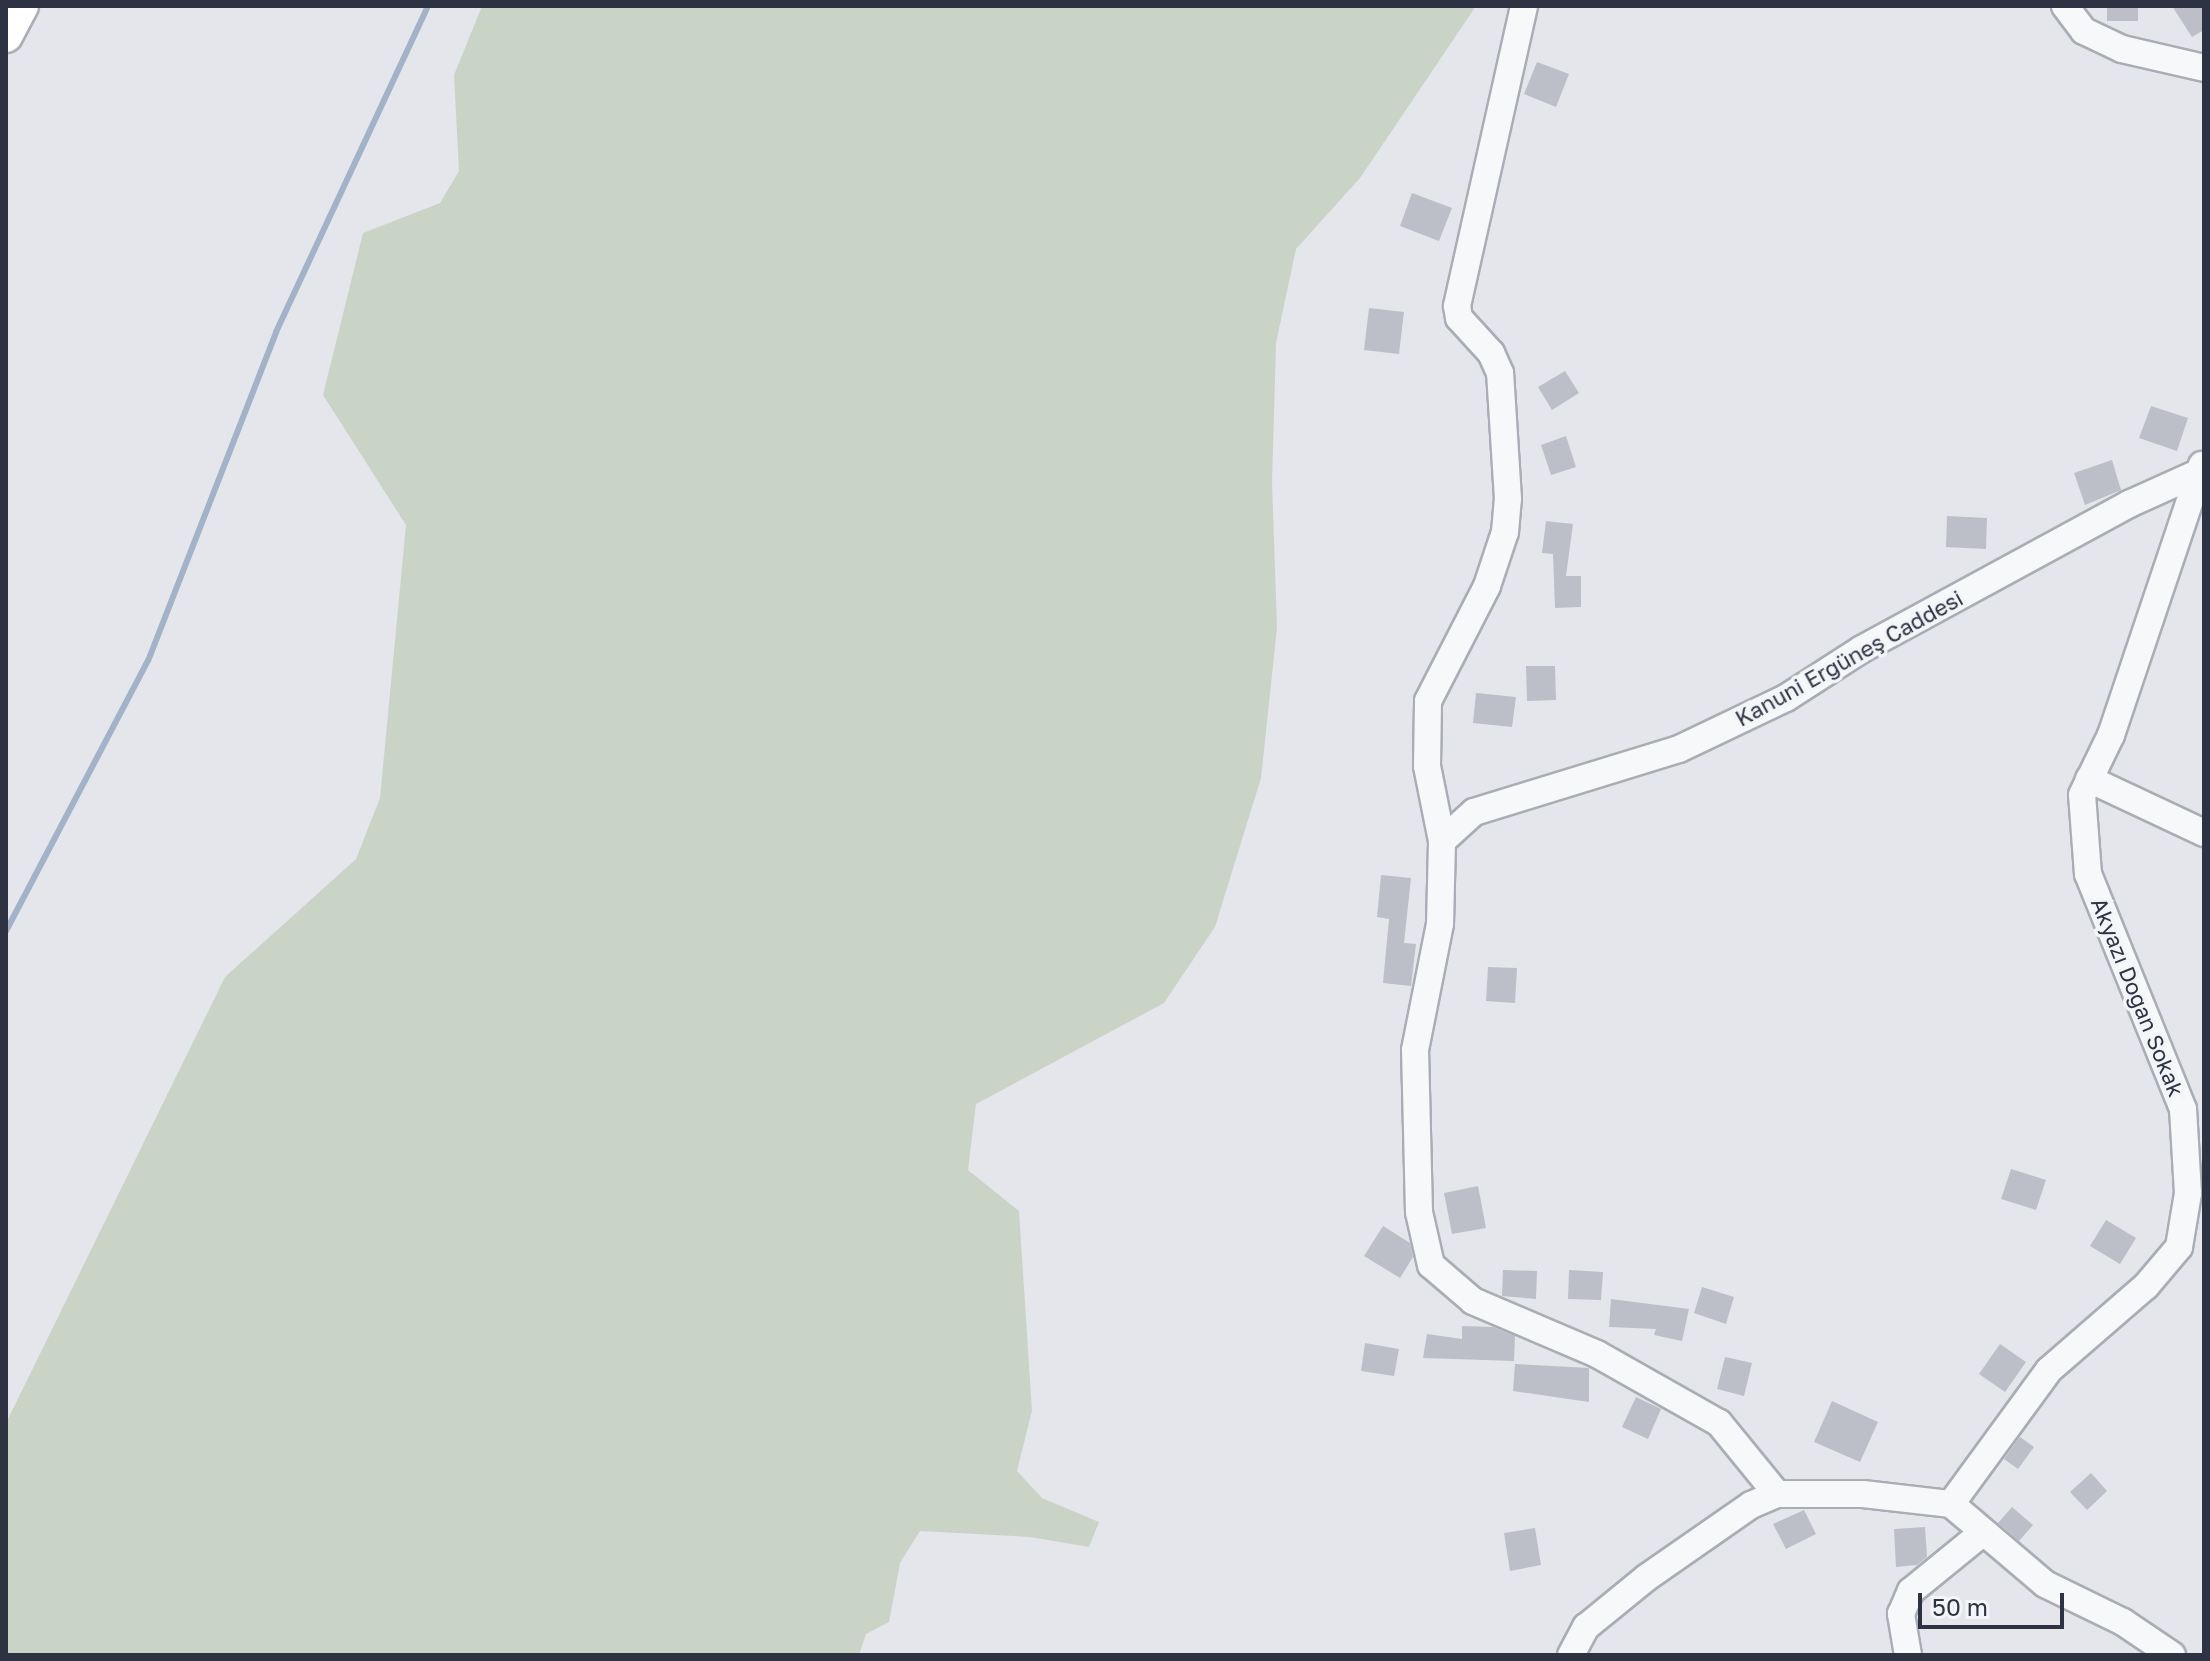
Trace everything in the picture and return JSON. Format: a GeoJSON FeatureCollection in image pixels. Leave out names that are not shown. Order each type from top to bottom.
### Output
{"type":"FeatureCollection","features":[{"type":"Feature","properties":{"kind":"main road"},"geometry":{"type":"LineString","coordinates":[[6,36],[22,6]]}},
{"type":"Feature","properties":{"kind":"street"},"geometry":{"type":"LineString","coordinates":[[1524,6],[1457,306],[1459,318],[1491,353],[1500,373],[1508,499],[1505,532],[1487,586],[1428,701],[1427,766],[1442,841],[1440,924],[1415,1050],[1419,1212],[1431,1265],[1473,1301],[1597,1354],[1719,1423],[1777,1494]]}},
{"type":"Feature","properties":{"kind":"street"},"geometry":{"type":"LineString","coordinates":[[2065,6],[2084,31],[2122,49],[2204,68]]}},
{"type":"Feature","properties":{"kind":"street","name":"Kanuni Ergüneş Caddesi"},"geometry":{"type":"LineString","coordinates":[[1442,841],[1474,812],[1679,749],[1786,698],[1862,649],[2202,465]]}},
{"type":"Feature","properties":{"kind":"street","name":"Akyazı Doğan Sokak"},"geometry":{"type":"LineString","coordinates":[[1951,1504],[2049,1370],[2146,1286],[2179,1247],[2195,1216],[2183,1109],[2088,874],[2082,795],[2111,735],[2202,465]]}},
{"type":"Feature","properties":{"kind":"street"},"geometry":{"type":"LineString","coordinates":[[2089,779],[2204,833]]}},
{"type":"Feature","properties":{"kind":"street"},"geometry":{"type":"LineString","coordinates":[[1571,1655],[1586,1627],[1646,1578],[1751,1505],[1777,1494],[1863,1494],[1951,1504],[2045,1584],[2123,1622],[2172,1655]]}},
{"type":"Feature","properties":{"kind":"street"},"geometry":{"type":"LineString","coordinates":[[1908,1655],[1901,1614],[1911,1591],[1982,1533]]}},
{"type":"Feature","properties":{"kind":"green space"},"geometry":{"type":"Polygon","coordinates":[[[482,6],[1476,6],[1360,178],[1296,249],[1276,343],[1272,482],[1277,628],[1261,778],[1215,927],[1164,1003],[976,1104],[968,1170],[1019,1211],[1032,1411],[1017,1471],[1042,1498],[1099,1522],[1089,1547],[1030,1537],[920,1531],[900,1563],[889,1622],[866,1634],[859,1655],[6,1655],[6,1423],[225,977],[356,859],[380,798],[406,525],[323,395],[363,233],[440,203],[459,171],[454,75],[482,6]]]}},
{"type":"Feature","properties":{"kind":"building"},"geometry":{"type":"Polygon","coordinates":[[[2107,6],[2138,6],[2138,21],[2107,21],[2107,6]]]}},
{"type":"Feature","properties":{"kind":"building"},"geometry":{"type":"Polygon","coordinates":[[[2172,6],[2204,6],[2204,30],[2192,37],[2172,6]]]}},
{"type":"Feature","properties":{"kind":"building"},"geometry":{"type":"Polygon","coordinates":[[[1537,62],[1569,74],[1556,107],[1524,94],[1537,62]]]}},
{"type":"Feature","properties":{"kind":"building"},"geometry":{"type":"Polygon","coordinates":[[[1412,193],[1452,208],[1439,241],[1400,226],[1412,193]]]}},
{"type":"Feature","properties":{"kind":"building"},"geometry":{"type":"Polygon","coordinates":[[[1369,308],[1404,312],[1399,354],[1364,350],[1369,308]]]}},
{"type":"Feature","properties":{"kind":"building"},"geometry":{"type":"Polygon","coordinates":[[[1565,371],[1579,393],[1552,410],[1538,387],[1565,371]]]}},
{"type":"Feature","properties":{"kind":"building"},"geometry":{"type":"Polygon","coordinates":[[[2151,406],[2188,418],[2177,451],[2139,438],[2151,406]]]}},
{"type":"Feature","properties":{"kind":"building"},"geometry":{"type":"Polygon","coordinates":[[[1566,436],[1576,467],[1551,475],[1541,445],[1566,436]]]}},
{"type":"Feature","properties":{"kind":"building"},"geometry":{"type":"Polygon","coordinates":[[[2112,460],[2121,490],[2085,505],[2074,473],[2112,460]]]}},
{"type":"Feature","properties":{"kind":"building"},"geometry":{"type":"Polygon","coordinates":[[[1947,516],[1987,518],[1986,549],[1946,547],[1947,516]]]}},
{"type":"Feature","properties":{"kind":"building"},"geometry":{"type":"Polygon","coordinates":[[[1546,521],[1573,524],[1566,576],[1581,576],[1581,607],[1555,608],[1553,554],[1542,553],[1546,521]]]}},
{"type":"Feature","properties":{"kind":"building"},"geometry":{"type":"Polygon","coordinates":[[[1526,666],[1555,666],[1556,700],[1527,701],[1526,666]]]}},
{"type":"Feature","properties":{"kind":"building"},"geometry":{"type":"Polygon","coordinates":[[[1476,693],[1516,697],[1512,727],[1473,723],[1476,693]]]}},
{"type":"Feature","properties":{"kind":"building"},"geometry":{"type":"Polygon","coordinates":[[[1381,875],[1411,878],[1404,943],[1416,944],[1411,986],[1383,983],[1389,919],[1377,917],[1381,875]]]}},
{"type":"Feature","properties":{"kind":"building"},"geometry":{"type":"Polygon","coordinates":[[[1488,967],[1517,968],[1515,1003],[1486,1001],[1488,967]]]}},
{"type":"Feature","properties":{"kind":"building"},"geometry":{"type":"Polygon","coordinates":[[[2011,1169],[2046,1180],[2036,1210],[2001,1199],[2011,1169]]]}},
{"type":"Feature","properties":{"kind":"building"},"geometry":{"type":"Polygon","coordinates":[[[1478,1186],[1486,1228],[1452,1234],[1444,1193],[1478,1186]]]}},
{"type":"Feature","properties":{"kind":"building"},"geometry":{"type":"Polygon","coordinates":[[[2106,1220],[2136,1238],[2120,1264],[2090,1246],[2106,1220]]]}},
{"type":"Feature","properties":{"kind":"building"},"geometry":{"type":"Polygon","coordinates":[[[1383,1226],[1410,1243],[1413,1257],[1400,1278],[1364,1256],[1383,1226]]]}},
{"type":"Feature","properties":{"kind":"building"},"geometry":{"type":"Polygon","coordinates":[[[1503,1270],[1537,1271],[1536,1299],[1502,1296],[1503,1270]]]}},
{"type":"Feature","properties":{"kind":"building"},"geometry":{"type":"Polygon","coordinates":[[[1569,1270],[1603,1272],[1601,1300],[1568,1299],[1569,1270]]]}},
{"type":"Feature","properties":{"kind":"building"},"geometry":{"type":"Polygon","coordinates":[[[1702,1287],[1734,1297],[1726,1324],[1694,1313],[1702,1287]]]}},
{"type":"Feature","properties":{"kind":"building"},"geometry":{"type":"Polygon","coordinates":[[[1611,1299],[1689,1309],[1682,1341],[1654,1335],[1656,1329],[1609,1327],[1611,1299]]]}},
{"type":"Feature","properties":{"kind":"building"},"geometry":{"type":"Polygon","coordinates":[[[1462,1326],[1493,1327],[1515,1336],[1514,1361],[1423,1358],[1427,1334],[1462,1339],[1462,1326]]]}},
{"type":"Feature","properties":{"kind":"building"},"geometry":{"type":"Polygon","coordinates":[[[1365,1343],[1399,1349],[1394,1376],[1361,1371],[1365,1343]]]}},
{"type":"Feature","properties":{"kind":"building"},"geometry":{"type":"Polygon","coordinates":[[[2000,1344],[2026,1362],[2005,1392],[1979,1374],[2000,1344]]]}},
{"type":"Feature","properties":{"kind":"building"},"geometry":{"type":"Polygon","coordinates":[[[1725,1357],[1752,1363],[1744,1396],[1717,1389],[1725,1357]]]}},
{"type":"Feature","properties":{"kind":"building"},"geometry":{"type":"Polygon","coordinates":[[[1515,1364],[1589,1368],[1589,1402],[1513,1391],[1515,1364]]]}},
{"type":"Feature","properties":{"kind":"building"},"geometry":{"type":"Polygon","coordinates":[[[1636,1397],[1661,1409],[1648,1439],[1622,1427],[1636,1397]]]}},
{"type":"Feature","properties":{"kind":"building"},"geometry":{"type":"Polygon","coordinates":[[[1832,1401],[1878,1422],[1860,1462],[1814,1442],[1832,1401]]]}},
{"type":"Feature","properties":{"kind":"building"},"geometry":{"type":"Polygon","coordinates":[[[2020,1437],[2034,1447],[2018,1469],[2004,1459],[2020,1437]]]}},
{"type":"Feature","properties":{"kind":"building"},"geometry":{"type":"Polygon","coordinates":[[[2091,1473],[2107,1491],[2087,1510],[2070,1492],[2091,1473]]]}},
{"type":"Feature","properties":{"kind":"building"},"geometry":{"type":"Polygon","coordinates":[[[2012,1507],[2033,1525],[2019,1541],[1998,1523],[2012,1507]]]}},
{"type":"Feature","properties":{"kind":"building"},"geometry":{"type":"Polygon","coordinates":[[[1804,1510],[1816,1534],[1786,1549],[1773,1524],[1804,1510]]]}},
{"type":"Feature","properties":{"kind":"building"},"geometry":{"type":"Polygon","coordinates":[[[1925,1527],[1927,1557],[1917,1565],[1896,1567],[1894,1529],[1925,1527]]]}},
{"type":"Feature","properties":{"kind":"building"},"geometry":{"type":"Polygon","coordinates":[[[1535,1528],[1541,1565],[1510,1571],[1504,1533],[1535,1528]]]}},
{"type":"Feature","properties":{"kind":"waterway"},"geometry":{"type":"LineString","coordinates":[[6,931],[148,661],[276,332],[428,6]]}}]}
